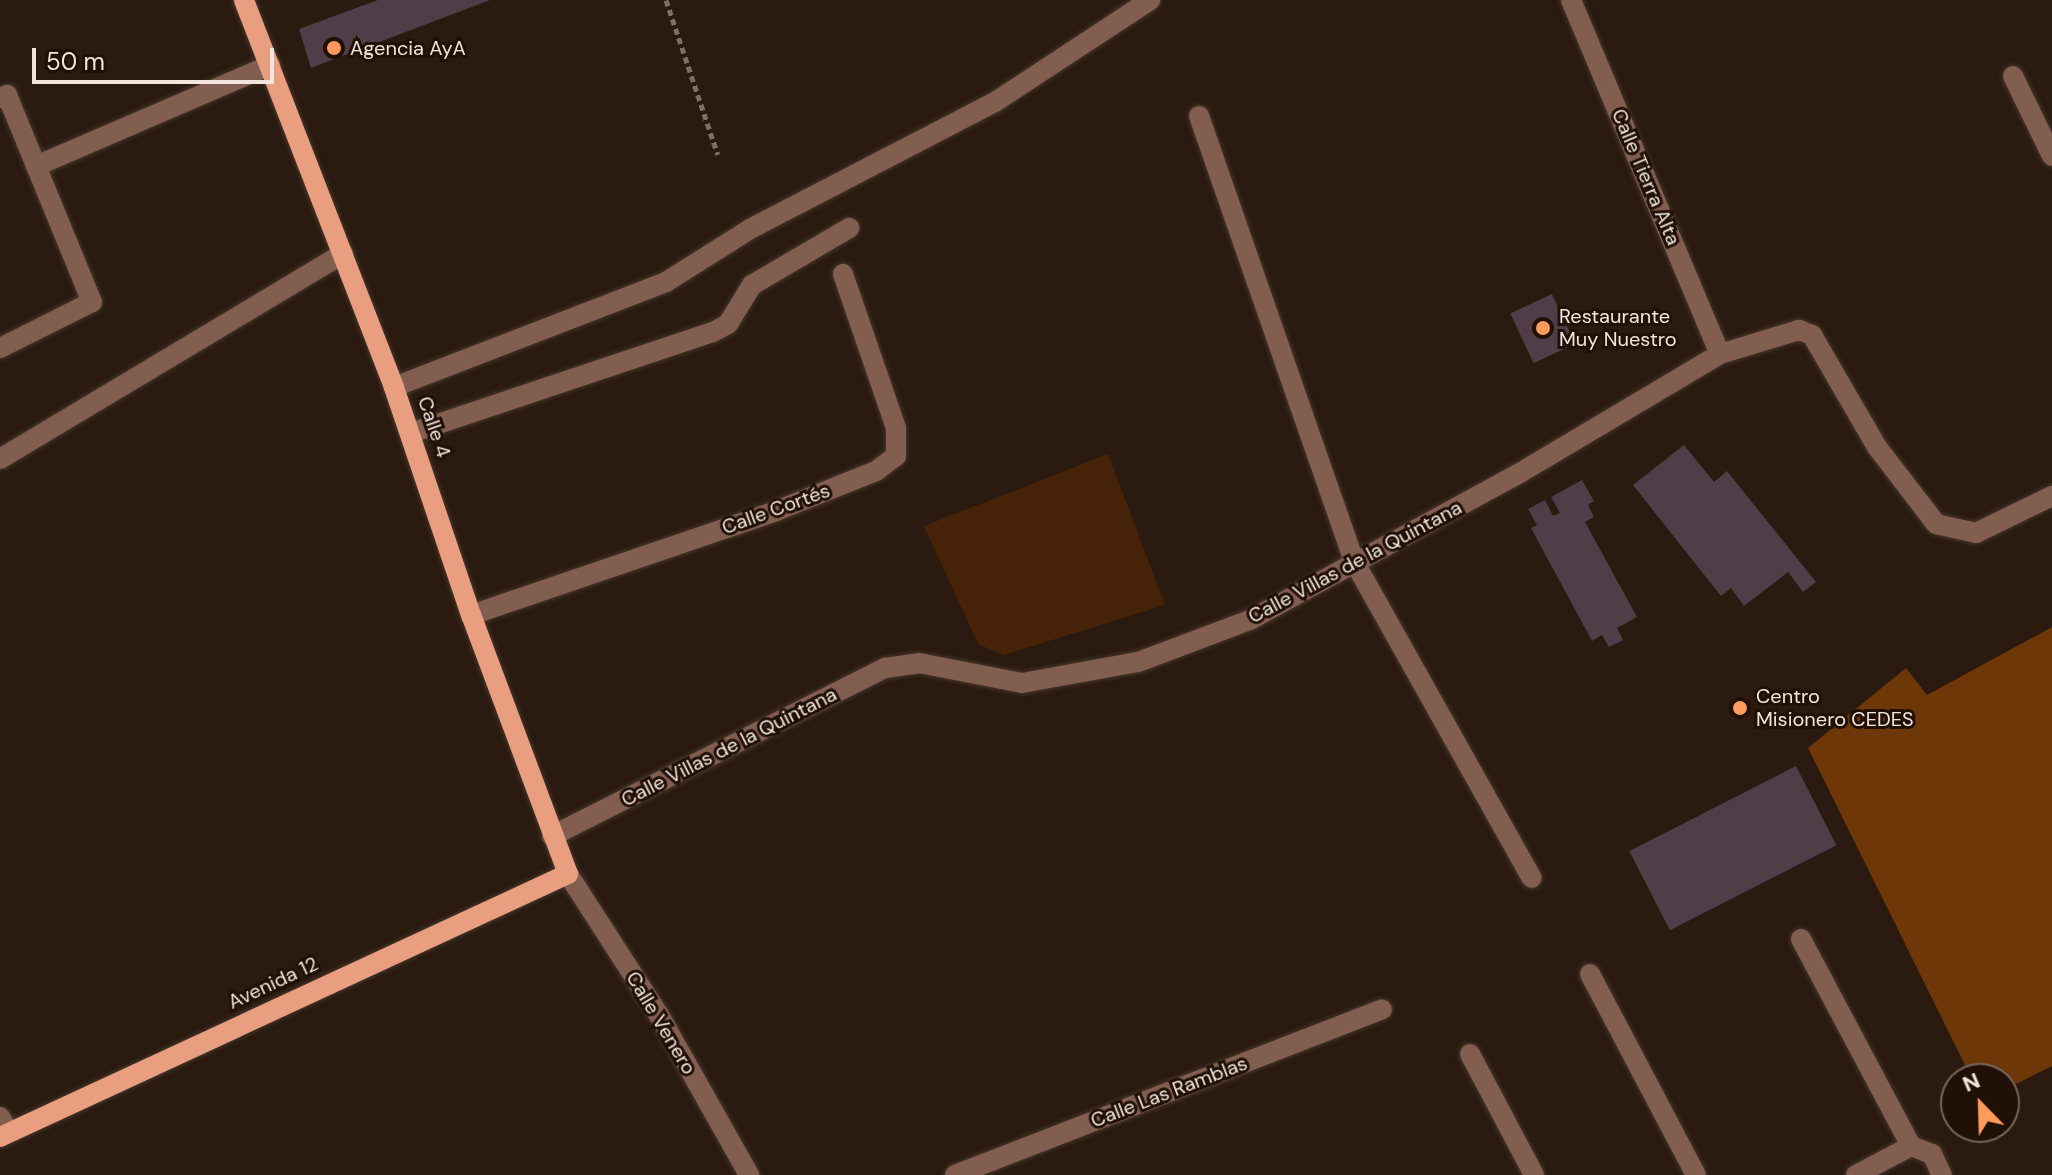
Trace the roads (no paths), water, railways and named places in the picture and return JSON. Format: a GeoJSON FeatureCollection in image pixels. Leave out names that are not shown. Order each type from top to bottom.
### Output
{"type":"FeatureCollection","features":[{"type":"Feature","properties":{"kind":"main road","name":"Calle 4"},"geometry":{"type":"LineString","coordinates":[[244,0],[394,387],[471,615],[568,874]]}},
{"type":"Feature","properties":{"kind":"main road","name":"Avenida 12"},"geometry":{"type":"LineString","coordinates":[[3,1129],[568,874]]}},
{"type":"Feature","properties":{"kind":"street"},"geometry":{"type":"LineString","coordinates":[[394,387],[666,282],[750,229],[995,102],[1150,0]]}},
{"type":"Feature","properties":{"kind":"street","name":"Calle Tierra Alta"},"geometry":{"type":"LineString","coordinates":[[1571,0],[1720,354]]}},
{"type":"Feature","properties":{"kind":"street"},"geometry":{"type":"LineString","coordinates":[[36,166],[270,65]]}},
{"type":"Feature","properties":{"kind":"street"},"geometry":{"type":"LineString","coordinates":[[2013,76],[2052,156]]}},
{"type":"Feature","properties":{"kind":"street"},"geometry":{"type":"LineString","coordinates":[[0,98],[7,95],[92,302],[0,348]]}},
{"type":"Feature","properties":{"kind":"street"},"geometry":{"type":"LineString","coordinates":[[1199,116],[1355,563],[1532,878]]}},
{"type":"Feature","properties":{"kind":"street"},"geometry":{"type":"LineString","coordinates":[[411,433],[713,332],[728,324],[752,285],[849,228]]}},
{"type":"Feature","properties":{"kind":"street"},"geometry":{"type":"LineString","coordinates":[[0,459],[343,254]]}},
{"type":"Feature","properties":{"kind":"street","name":"Calle Cortés"},"geometry":{"type":"LineString","coordinates":[[471,615],[776,511],[876,471],[896,456],[896,428],[843,274]]}},
{"type":"Feature","properties":{"kind":"street","name":"Calle Villas de la Quintana"},"geometry":{"type":"LineString","coordinates":[[552,836],[885,668],[919,663],[1022,683],[1138,662],[1250,620],[1720,354],[1799,330],[1812,335],[1877,447],[1936,524],[1976,533],[2052,496]]}},
{"type":"Feature","properties":{"kind":"street","name":"Calle Venero"},"geometry":{"type":"LineString","coordinates":[[568,874],[659,1015],[749,1175]]}},
{"type":"Feature","properties":{"kind":"street"},"geometry":{"type":"LineString","coordinates":[[1801,939],[1911,1146],[1932,1154],[1942,1175]]}},
{"type":"Feature","properties":{"kind":"street"},"geometry":{"type":"LineString","coordinates":[[1590,974],[1696,1175]]}},
{"type":"Feature","properties":{"kind":"street","name":"Calle Las Ramblas"},"geometry":{"type":"LineString","coordinates":[[955,1175],[1382,1009]]}},
{"type":"Feature","properties":{"kind":"street"},"geometry":{"type":"LineString","coordinates":[[1470,1054],[1534,1175]]}},
{"type":"Feature","properties":{"kind":"street"},"geometry":{"type":"LineString","coordinates":[[1856,1175],[1911,1146]]}},
{"type":"Feature","properties":{"kind":"place","name":"Agencia AyA"},"geometry":{"type":"Point","coordinates":[334,48]}},
{"type":"Feature","properties":{"kind":"place","name":"Restaurante Muy Nuestro"},"geometry":{"type":"Point","coordinates":[1543,328]}},
{"type":"Feature","properties":{"kind":"place","name":"Centro Misionero CEDES"},"geometry":{"type":"Point","coordinates":[1740,708]}}]}
